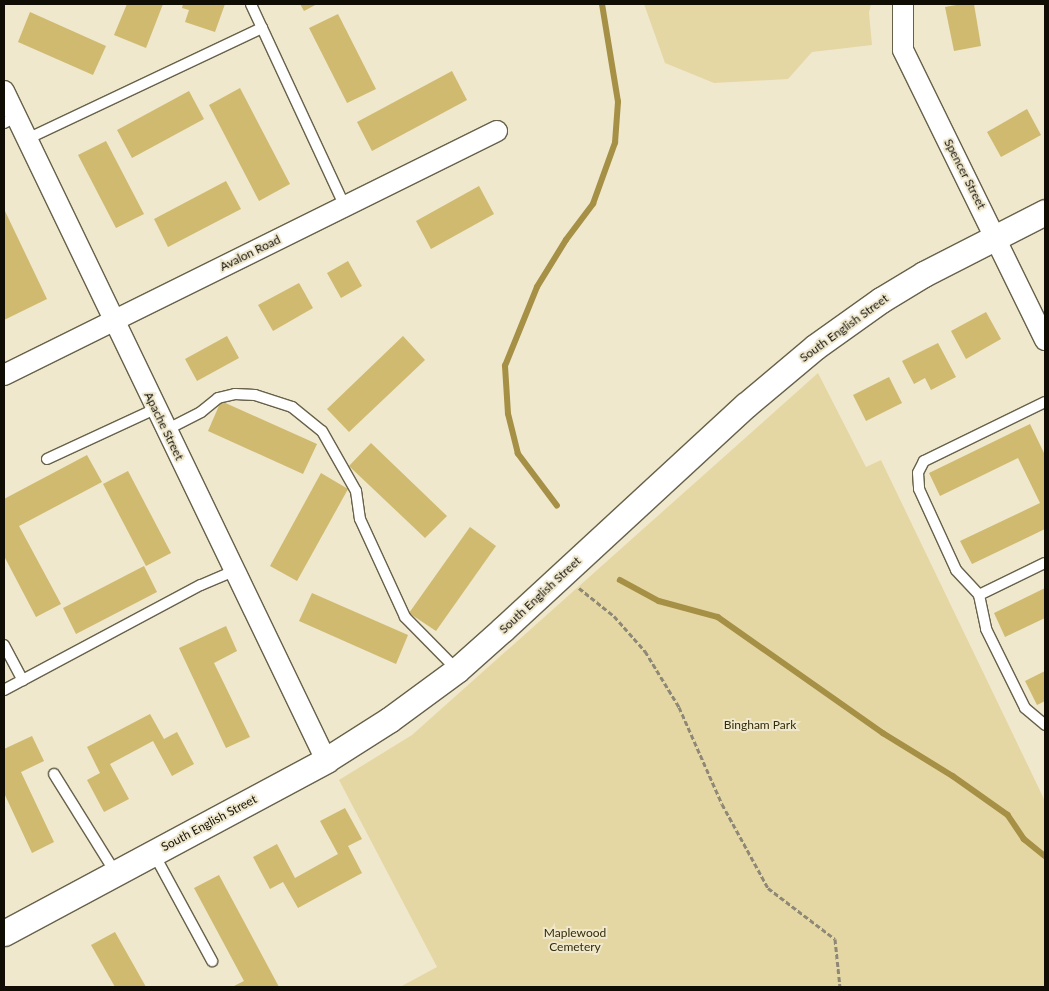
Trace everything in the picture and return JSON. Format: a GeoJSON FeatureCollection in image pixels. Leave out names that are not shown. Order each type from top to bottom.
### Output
{"type":"FeatureCollection","features":[{"type":"Feature","properties":{"kind":"street","name":"Spencer Street"},"geometry":{"type":"LineString","coordinates":[[903,4],[903,50],[1045,340]]}},
{"type":"Feature","properties":{"kind":"street","name":"Apache Street"},"geometry":{"type":"LineString","coordinates":[[4,92],[10,120],[27,139],[112,320],[326,760]]}},
{"type":"Feature","properties":{"kind":"street","name":"Avalon Road"},"geometry":{"type":"LineString","coordinates":[[4,375],[112,320],[497,132]]}},
{"type":"Feature","properties":{"kind":"street","name":"South English Street"},"geometry":{"type":"LineString","coordinates":[[4,933],[326,760],[389,720],[456,670],[746,405],[815,347],[881,300],[924,274],[1045,212]]}},
{"type":"Feature","properties":{"kind":"lane"},"geometry":{"type":"LineString","coordinates":[[251,4],[345,207]]}},
{"type":"Feature","properties":{"kind":"lane"},"geometry":{"type":"LineString","coordinates":[[27,139],[262,28]]}},
{"type":"Feature","properties":{"kind":"lane"},"geometry":{"type":"LineString","coordinates":[[166,430],[200,412],[218,398],[235,394],[255,394],[292,407],[322,431],[356,491],[360,520],[405,617],[456,670]]}},
{"type":"Feature","properties":{"kind":"lane"},"geometry":{"type":"LineString","coordinates":[[1045,402],[924,461],[918,473],[919,489],[956,570],[979,595],[986,629],[1025,708],[1045,725]]}},
{"type":"Feature","properties":{"kind":"lane"},"geometry":{"type":"LineString","coordinates":[[47,458],[155,408]]}},
{"type":"Feature","properties":{"kind":"lane"},"geometry":{"type":"LineString","coordinates":[[979,595],[1045,563]]}},
{"type":"Feature","properties":{"kind":"lane"},"geometry":{"type":"LineString","coordinates":[[4,690],[200,585],[234,572]]}},
{"type":"Feature","properties":{"kind":"lane"},"geometry":{"type":"LineString","coordinates":[[4,645],[23,680]]}},
{"type":"Feature","properties":{"kind":"lane"},"geometry":{"type":"LineString","coordinates":[[54,774],[116,873]]}},
{"type":"Feature","properties":{"kind":"lane"},"geometry":{"type":"LineString","coordinates":[[153,853],[212,961]]}},
{"type":"Feature","properties":{"kind":"path"},"geometry":{"type":"LineString","coordinates":[[563,574],[614,616],[645,651],[679,706],[722,804],[768,888],[834,939],[840,987]]}},
{"type":"Feature","properties":{"kind":"green space"},"geometry":{"type":"Polygon","coordinates":[[[644,4],[871,4],[869,13],[872,45],[812,52],[788,79],[714,83],[665,63],[644,4]]]}},
{"type":"Feature","properties":{"kind":"green space","name":"Bingham Park"},"geometry":{"type":"Polygon","coordinates":[[[818,373],[866,467],[881,460],[1045,801],[1045,987],[400,987],[437,967],[339,780],[412,735],[818,373]]]}},
{"type":"Feature","properties":{"kind":"building"},"geometry":{"type":"Polygon","coordinates":[[[127,4],[163,4],[146,48],[114,35],[127,4]]]}},
{"type":"Feature","properties":{"kind":"building"},"geometry":{"type":"Polygon","coordinates":[[[183,4],[225,4],[215,32],[185,22],[189,10],[182,8],[183,4]]]}},
{"type":"Feature","properties":{"kind":"building"},"geometry":{"type":"Polygon","coordinates":[[[300,4],[317,4],[304,11],[300,4]]]}},
{"type":"Feature","properties":{"kind":"building"},"geometry":{"type":"Polygon","coordinates":[[[974,4],[981,46],[954,51],[945,7],[974,4]]]}},
{"type":"Feature","properties":{"kind":"building"},"geometry":{"type":"Polygon","coordinates":[[[30,12],[106,46],[93,75],[18,42],[30,12]]]}},
{"type":"Feature","properties":{"kind":"building"},"geometry":{"type":"Polygon","coordinates":[[[338,14],[376,89],[347,103],[309,28],[338,14]]]}},
{"type":"Feature","properties":{"kind":"building"},"geometry":{"type":"Polygon","coordinates":[[[452,71],[467,100],[372,151],[357,122],[452,71]]]}},
{"type":"Feature","properties":{"kind":"building"},"geometry":{"type":"Polygon","coordinates":[[[240,88],[290,184],[259,201],[209,105],[240,88]]]}},
{"type":"Feature","properties":{"kind":"building"},"geometry":{"type":"Polygon","coordinates":[[[189,91],[204,119],[132,158],[117,130],[189,91]]]}},
{"type":"Feature","properties":{"kind":"building"},"geometry":{"type":"Polygon","coordinates":[[[1027,109],[1041,135],[1001,157],[987,132],[1027,109]]]}},
{"type":"Feature","properties":{"kind":"building"},"geometry":{"type":"Polygon","coordinates":[[[106,141],[144,214],[116,228],[78,155],[106,141]]]}},
{"type":"Feature","properties":{"kind":"building"},"geometry":{"type":"Polygon","coordinates":[[[226,181],[241,209],[168,247],[154,219],[226,181]]]}},
{"type":"Feature","properties":{"kind":"building"},"geometry":{"type":"Polygon","coordinates":[[[479,186],[494,214],[431,249],[416,221],[479,186]]]}},
{"type":"Feature","properties":{"kind":"building"},"geometry":{"type":"Polygon","coordinates":[[[4,209],[47,299],[4,320],[4,209]]]}},
{"type":"Feature","properties":{"kind":"building"},"geometry":{"type":"Polygon","coordinates":[[[348,261],[362,286],[341,298],[327,273],[348,261]]]}},
{"type":"Feature","properties":{"kind":"building"},"geometry":{"type":"Polygon","coordinates":[[[299,283],[313,308],[273,331],[258,305],[299,283]]]}},
{"type":"Feature","properties":{"kind":"building"},"geometry":{"type":"Polygon","coordinates":[[[986,312],[1001,339],[966,359],[951,331],[986,312]]]}},
{"type":"Feature","properties":{"kind":"building"},"geometry":{"type":"Polygon","coordinates":[[[227,336],[239,358],[197,381],[185,359],[227,336]]]}},
{"type":"Feature","properties":{"kind":"building"},"geometry":{"type":"Polygon","coordinates":[[[403,336],[425,360],[349,432],[327,409],[403,336]]]}},
{"type":"Feature","properties":{"kind":"building"},"geometry":{"type":"Polygon","coordinates":[[[938,343],[956,377],[931,390],[925,378],[914,384],[902,361],[938,343]]]}},
{"type":"Feature","properties":{"kind":"building"},"geometry":{"type":"Polygon","coordinates":[[[889,377],[902,403],[866,421],[853,395],[889,377]]]}},
{"type":"Feature","properties":{"kind":"building"},"geometry":{"type":"Polygon","coordinates":[[[221,401],[317,444],[303,474],[208,431],[221,401]]]}},
{"type":"Feature","properties":{"kind":"building"},"geometry":{"type":"Polygon","coordinates":[[[1030,424],[1045,455],[1045,529],[972,564],[960,541],[1040,503],[1018,458],[940,496],[929,473],[1030,424]]]}},
{"type":"Feature","properties":{"kind":"building"},"geometry":{"type":"Polygon","coordinates":[[[371,443],[447,516],[425,538],[349,466],[371,443]]]}},
{"type":"Feature","properties":{"kind":"building"},"geometry":{"type":"Polygon","coordinates":[[[87,455],[102,482],[19,526],[61,604],[36,617],[4,556],[4,499],[87,455]]]}},
{"type":"Feature","properties":{"kind":"building"},"geometry":{"type":"Polygon","coordinates":[[[128,471],[171,553],[146,566],[103,484],[128,471]]]}},
{"type":"Feature","properties":{"kind":"building"},"geometry":{"type":"Polygon","coordinates":[[[321,473],[348,489],[297,581],[270,566],[321,473]]]}},
{"type":"Feature","properties":{"kind":"building"},"geometry":{"type":"Polygon","coordinates":[[[470,527],[496,546],[436,631],[409,613],[470,527]]]}},
{"type":"Feature","properties":{"kind":"building"},"geometry":{"type":"Polygon","coordinates":[[[144,566],[157,592],[76,634],[63,608],[144,566]]]}},
{"type":"Feature","properties":{"kind":"building"},"geometry":{"type":"Polygon","coordinates":[[[1045,588],[1045,618],[1005,637],[994,613],[1045,588]]]}},
{"type":"Feature","properties":{"kind":"building"},"geometry":{"type":"Polygon","coordinates":[[[312,593],[408,635],[396,664],[299,621],[312,593]]]}},
{"type":"Feature","properties":{"kind":"building"},"geometry":{"type":"Polygon","coordinates":[[[226,626],[237,651],[214,663],[250,737],[226,748],[179,648],[226,626]]]}},
{"type":"Feature","properties":{"kind":"building"},"geometry":{"type":"Polygon","coordinates":[[[1045,671],[1045,701],[1037,705],[1025,681],[1045,671]]]}},
{"type":"Feature","properties":{"kind":"building"},"geometry":{"type":"Polygon","coordinates":[[[150,714],[164,739],[177,732],[194,764],[172,776],[153,741],[110,764],[129,799],[104,812],[87,780],[100,773],[87,747],[150,714]]]}},
{"type":"Feature","properties":{"kind":"building"},"geometry":{"type":"Polygon","coordinates":[[[32,736],[44,761],[21,772],[54,842],[32,853],[4,793],[4,749],[32,736]]]}},
{"type":"Feature","properties":{"kind":"building"},"geometry":{"type":"Polygon","coordinates":[[[345,808],[362,839],[348,846],[362,873],[298,908],[283,882],[270,889],[253,857],[277,844],[295,878],[338,854],[320,821],[345,808]]]}},
{"type":"Feature","properties":{"kind":"building"},"geometry":{"type":"Polygon","coordinates":[[[219,875],[279,987],[232,987],[244,981],[194,888],[219,875]]]}},
{"type":"Feature","properties":{"kind":"building"},"geometry":{"type":"Polygon","coordinates":[[[115,932],[146,987],[115,987],[91,945],[115,932]]]}},
{"type":"Feature","properties":{"kind":"waterway"},"geometry":{"type":"LineString","coordinates":[[557,506],[518,454],[508,414],[505,366],[537,287],[566,240],[593,204],[615,143],[618,102],[602,4]]}},
{"type":"Feature","properties":{"kind":"waterway"},"geometry":{"type":"LineString","coordinates":[[620,580],[659,601],[718,617],[883,733],[953,776],[1008,815],[1024,839],[1045,856]]}},
{"type":"Feature","properties":{"kind":"park label","name":"Maplewood Cemetery"},"geometry":{"type":"Point","coordinates":[575,940]}}]}
